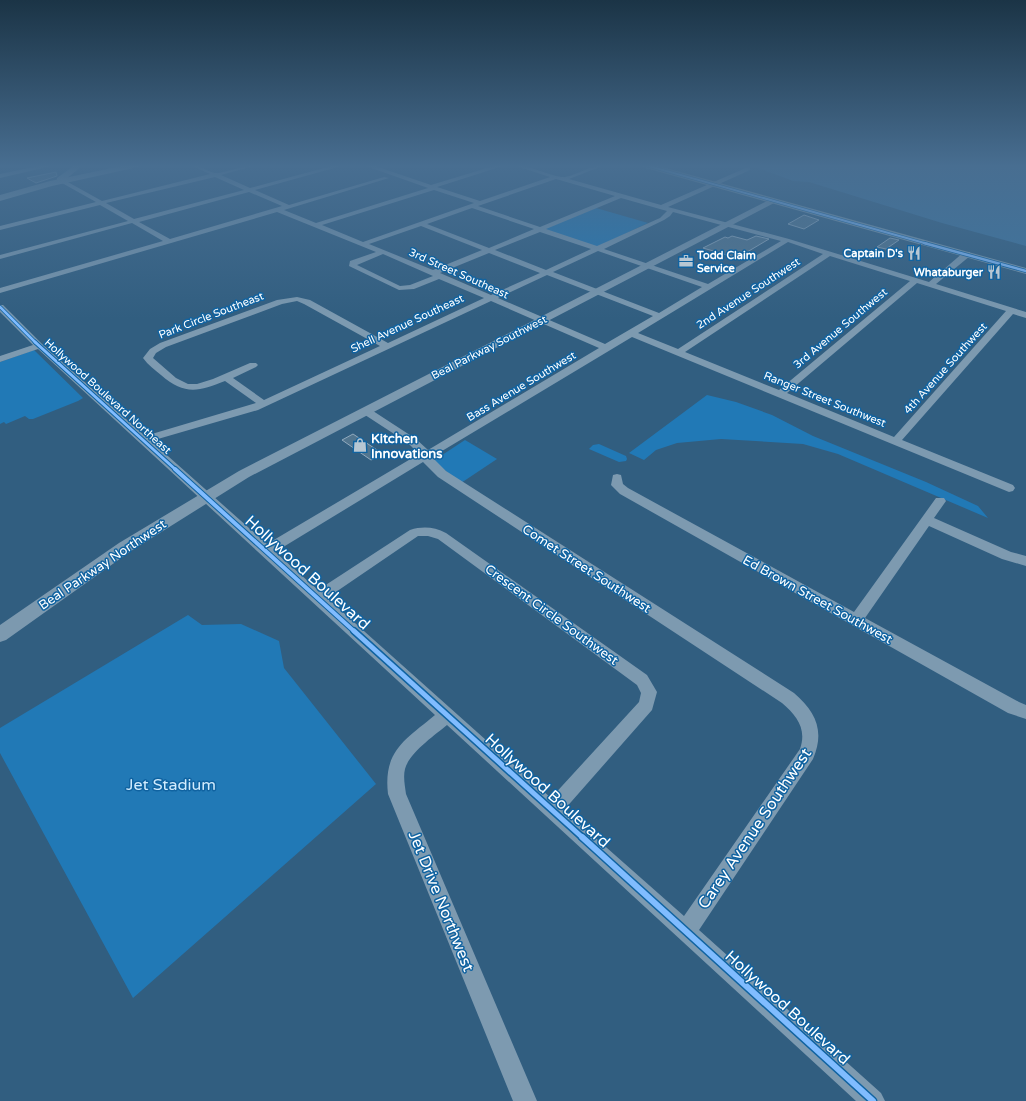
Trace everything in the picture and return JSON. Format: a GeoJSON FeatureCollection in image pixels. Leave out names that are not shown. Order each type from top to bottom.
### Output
{"type":"FeatureCollection","features":[{"type":"Feature","properties":{"kind":"highway"},"geometry":{"type":"LineString","coordinates":[[830,216],[1025,270]]}},
{"type":"Feature","properties":{"kind":"main road","name":"Beal Parkway Southwest"},"geometry":{"type":"LineString","coordinates":[[206,496],[272,459],[743,216]]}},
{"type":"Feature","properties":{"kind":"main road","name":"Beal Parkway Northwest"},"geometry":{"type":"LineString","coordinates":[[0,635],[125,547],[206,496]]}},
{"type":"Feature","properties":{"kind":"street"},"geometry":{"type":"LineString","coordinates":[[0,228],[47,216]]}},
{"type":"Feature","properties":{"kind":"street"},"geometry":{"type":"LineString","coordinates":[[126,216],[170,242]]}},
{"type":"Feature","properties":{"kind":"street"},"geometry":{"type":"LineString","coordinates":[[0,257],[151,216]]}},
{"type":"Feature","properties":{"kind":"street"},"geometry":{"type":"LineString","coordinates":[[0,292],[256,216]]}},
{"type":"Feature","properties":{"kind":"street","name":"3rd Street Southeast"},"geometry":{"type":"LineString","coordinates":[[295,216],[382,252],[606,348]]}},
{"type":"Feature","properties":{"kind":"street"},"geometry":{"type":"LineString","coordinates":[[317,225],[343,216]]}},
{"type":"Feature","properties":{"kind":"street"},"geometry":{"type":"LineString","coordinates":[[363,244],[443,216]]}},
{"type":"Feature","properties":{"kind":"street"},"geometry":{"type":"LineString","coordinates":[[506,216],[708,287]]}},
{"type":"Feature","properties":{"kind":"street"},"geometry":{"type":"LineString","coordinates":[[382,252],[355,262],[353,263],[353,266],[399,288],[411,288],[490,250],[571,216]]}},
{"type":"Feature","properties":{"kind":"street","name":"Shell Avenue Southeast"},"geometry":{"type":"LineString","coordinates":[[144,440],[263,404],[666,216]]}},
{"type":"Feature","properties":{"kind":"street"},"geometry":{"type":"LineString","coordinates":[[699,216],[788,240],[1026,315]]}},
{"type":"Feature","properties":{"kind":"street"},"geometry":{"type":"LineString","coordinates":[[421,224],[660,316]]}},
{"type":"Feature","properties":{"kind":"street","name":"Bass Avenue Southwest"},"geometry":{"type":"LineString","coordinates":[[266,551],[788,240]]}},
{"type":"Feature","properties":{"kind":"street","name":"2nd Avenue Southwest"},"geometry":{"type":"LineString","coordinates":[[679,352],[829,253]]}},
{"type":"Feature","properties":{"kind":"street"},"geometry":{"type":"LineString","coordinates":[[930,285],[967,254]]}},
{"type":"Feature","properties":{"kind":"street","name":"3rd Avenue Southwest"},"geometry":{"type":"LineString","coordinates":[[780,394],[916,280]]}},
{"type":"Feature","properties":{"kind":"street","name":"Park Circle Southeast"},"geometry":{"type":"LineString","coordinates":[[225,377],[204,385],[192,387],[182,386],[148,358],[153,351],[163,345],[280,302],[293,300],[307,302],[387,346]]}},
{"type":"Feature","properties":{"kind":"street","name":"Hollywood Boulevard Northeast"},"geometry":{"type":"LineString","coordinates":[[0,307],[39,346],[206,496]]}},
{"type":"Feature","properties":{"kind":"street","name":"4th Avenue Southwest"},"geometry":{"type":"LineString","coordinates":[[896,441],[1012,310]]}},
{"type":"Feature","properties":{"kind":"street","name":"Ranger Street Southwest"},"geometry":{"type":"LineString","coordinates":[[631,333],[1009,488]]}},
{"type":"Feature","properties":{"kind":"street"},"geometry":{"type":"LineString","coordinates":[[0,359],[39,346]]}},
{"type":"Feature","properties":{"kind":"street"},"geometry":{"type":"LineString","coordinates":[[225,377],[253,365]]}},
{"type":"Feature","properties":{"kind":"street"},"geometry":{"type":"LineString","coordinates":[[225,377],[263,404]]}},
{"type":"Feature","properties":{"kind":"street","name":"Comet Street Southwest"},"geometry":{"type":"LineString","coordinates":[[366,411],[412,441],[420,448],[429,462],[442,474],[788,698],[802,711],[809,723]]}},
{"type":"Feature","properties":{"kind":"street","name":"Ed Brown Street Southwest"},"geometry":{"type":"LineString","coordinates":[[617,478],[617,484],[624,491],[1014,708],[1026,712]]}},
{"type":"Feature","properties":{"kind":"street","name":"Hollywood Boulevard"},"geometry":{"type":"LineString","coordinates":[[206,496],[873,1101]]}},
{"type":"Feature","properties":{"kind":"street"},"geometry":{"type":"LineString","coordinates":[[856,620],[940,501]]}},
{"type":"Feature","properties":{"kind":"street"},"geometry":{"type":"LineString","coordinates":[[927,520],[1007,556],[1026,561]]}},
{"type":"Feature","properties":{"kind":"street","name":"Crescent Circle Southwest"},"geometry":{"type":"LineString","coordinates":[[318,598],[414,533],[420,531],[432,531],[442,536],[642,680],[649,692],[649,699],[646,705],[552,810]]}},
{"type":"Feature","properties":{"kind":"street","name":"Jet Drive Northwest"},"geometry":{"type":"LineString","coordinates":[[447,716],[402,756],[397,766],[397,794],[525,1101]]}},
{"type":"Feature","properties":{"kind":"street","name":"Carey Avenue Southwest"},"geometry":{"type":"LineString","coordinates":[[686,931],[807,753],[812,738],[809,723]]}},
{"type":"Feature","properties":{"kind":"green space"},"geometry":{"type":"Polygon","coordinates":[[[575,216],[625,216],[648,223],[597,247],[544,229],[575,216]]]}},
{"type":"Feature","properties":{"kind":"green space"},"geometry":{"type":"Polygon","coordinates":[[[34,350],[83,398],[33,419],[29,419],[25,416],[6,424],[4,422],[0,424],[0,362],[34,350]]]}},
{"type":"Feature","properties":{"kind":"green space"},"geometry":{"type":"Polygon","coordinates":[[[707,395],[736,402],[772,415],[813,436],[926,482],[978,506],[988,518],[838,454],[803,444],[721,439],[677,443],[656,450],[644,460],[629,453],[707,395]]]}},
{"type":"Feature","properties":{"kind":"green space"},"geometry":{"type":"Polygon","coordinates":[[[465,440],[497,459],[461,483],[433,461],[465,440]]]}},
{"type":"Feature","properties":{"kind":"green space"},"geometry":{"type":"Polygon","coordinates":[[[599,444],[626,456],[626,461],[619,462],[589,449],[593,445],[599,444]]]}},
{"type":"Feature","properties":{"kind":"green space","name":"Jet Stadium"},"geometry":{"type":"Polygon","coordinates":[[[188,615],[202,625],[241,624],[279,641],[284,668],[376,784],[133,998],[0,753],[0,728],[188,615]]]}},
{"type":"Feature","properties":{"kind":"shaded area"},"geometry":{"type":"Polygon","coordinates":[[[921,216],[1026,216],[1026,246],[921,216]]]}},
{"type":"Feature","properties":{"kind":"building"},"geometry":{"type":"Polygon","coordinates":[[[802,216],[808,216],[819,220],[804,229],[788,224],[802,216]]]}},
{"type":"Feature","properties":{"kind":"building"},"geometry":{"type":"Polygon","coordinates":[[[732,236],[747,240],[756,236],[769,239],[737,258],[703,248],[725,237],[728,238],[732,236]]]}},
{"type":"Feature","properties":{"kind":"building"},"geometry":{"type":"Polygon","coordinates":[[[890,238],[899,240],[886,249],[877,247],[890,238]]]}},
{"type":"Feature","properties":{"kind":"building","name":"Kitchen Innovations"},"geometry":{"type":"Polygon","coordinates":[[[353,434],[383,454],[371,460],[342,440],[353,434]]]}},
{"type":"Feature","properties":{"kind":"cycle path"},"geometry":{"type":"LineString","coordinates":[[830,216],[1026,271]]}},
{"type":"Feature","properties":{"kind":"cycle path"},"geometry":{"type":"LineString","coordinates":[[0,307],[39,346],[873,1101]]}},
{"type":"Feature","properties":{"kind":"place","name":"Captain D's"},"geometry":{"type":"Point","coordinates":[914,253]}},
{"type":"Feature","properties":{"kind":"place","name":"Todd Claim Service"},"geometry":{"type":"Point","coordinates":[686,261]}},
{"type":"Feature","properties":{"kind":"place","name":"Whataburger"},"geometry":{"type":"Point","coordinates":[994,272]}},
{"type":"Feature","properties":{"kind":"place","name":"Kitchen Innovations"},"geometry":{"type":"Point","coordinates":[360,445]}}]}
